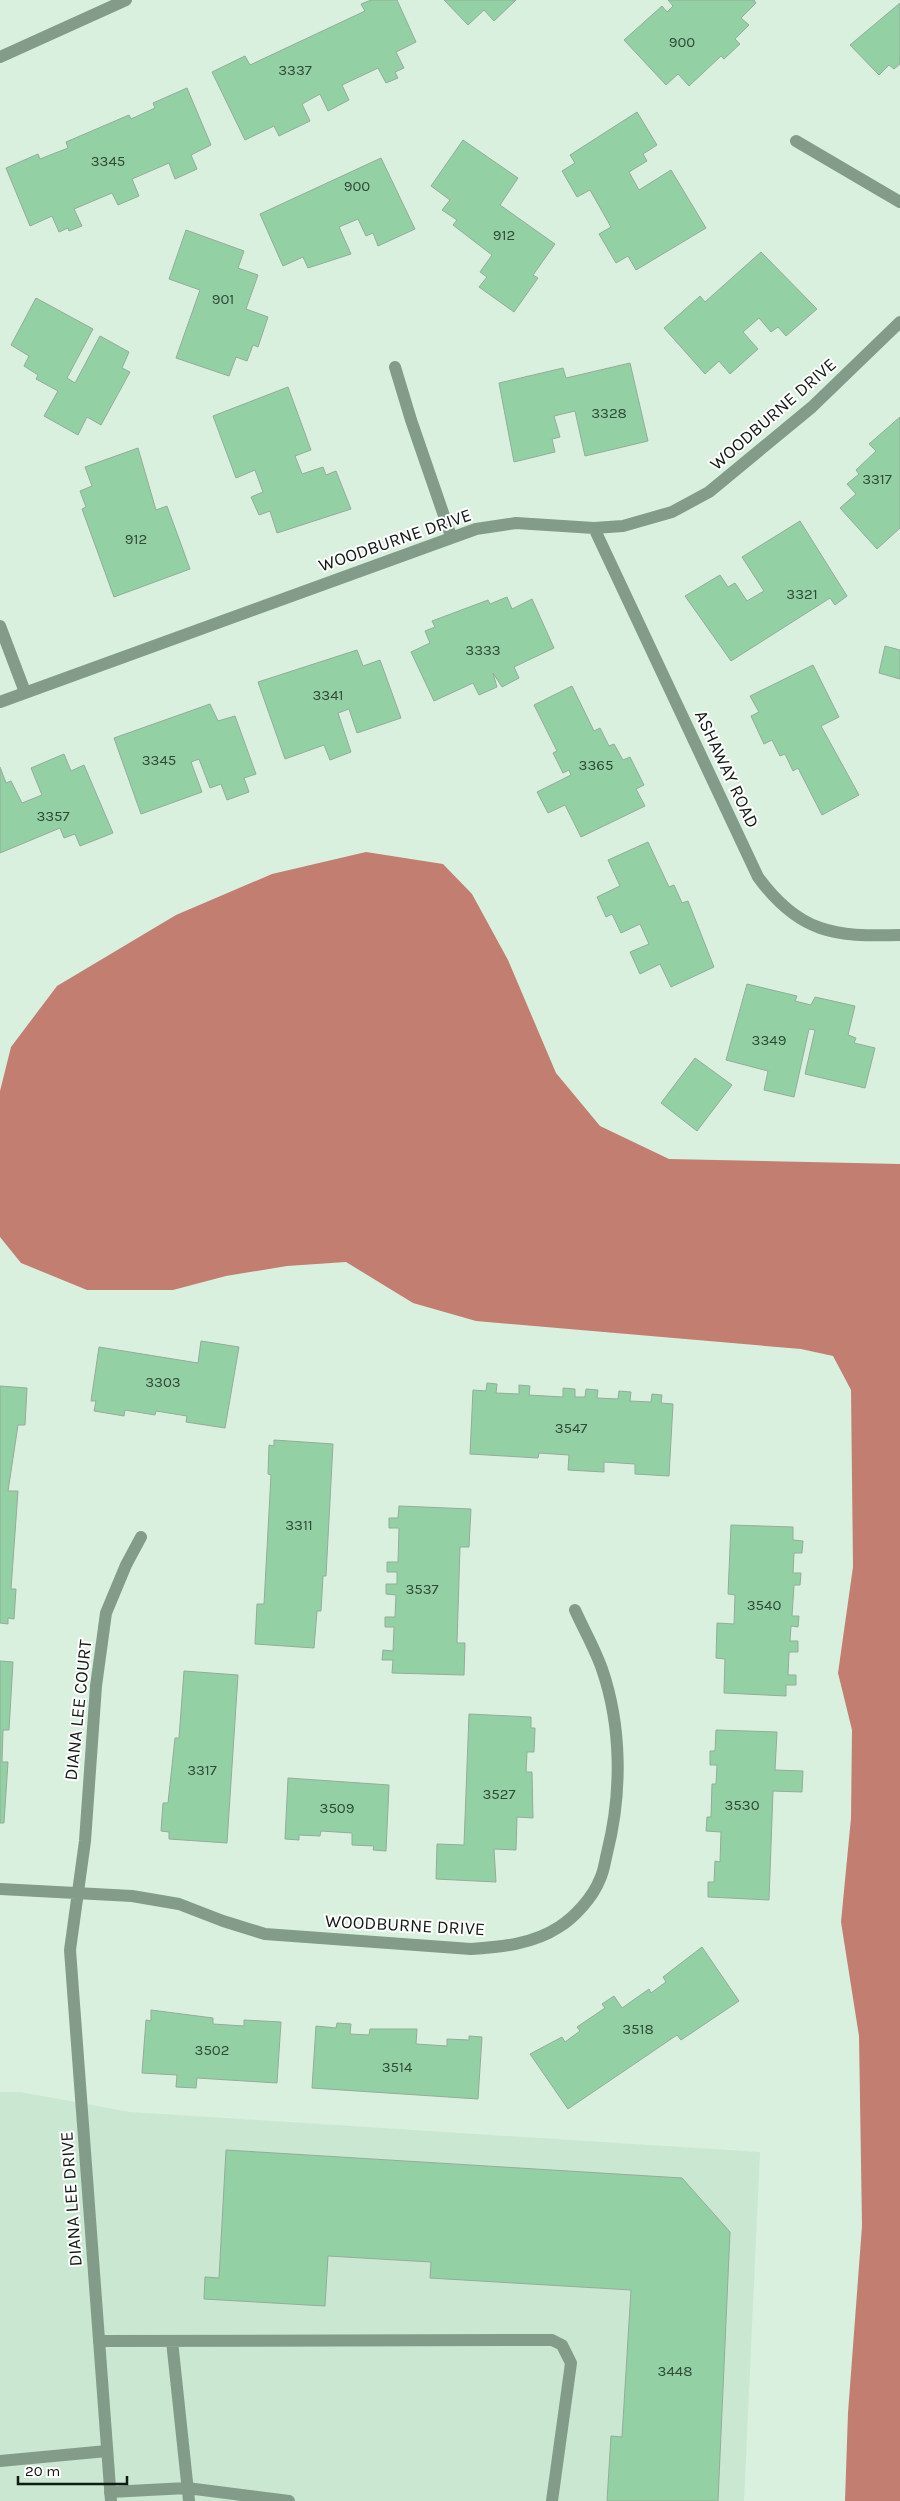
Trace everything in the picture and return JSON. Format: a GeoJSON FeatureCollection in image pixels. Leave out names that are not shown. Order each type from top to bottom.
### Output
{"type":"FeatureCollection","features":[{"type":"Feature","properties":{"kind":"street"},"geometry":{"type":"LineString","coordinates":[[0,57],[126,0]]}},
{"type":"Feature","properties":{"kind":"street"},"geometry":{"type":"LineString","coordinates":[[796,141],[900,202]]}},
{"type":"Feature","properties":{"kind":"street","name":"WOODBURNE DRIVE"},"geometry":{"type":"LineString","coordinates":[[0,702],[451,536],[476,529],[516,523],[594,528],[623,526],[672,512],[709,492],[812,407],[900,322]]}},
{"type":"Feature","properties":{"kind":"street"},"geometry":{"type":"LineString","coordinates":[[395,367],[451,536]]}},
{"type":"Feature","properties":{"kind":"street","name":"ASHAWAY ROAD"},"geometry":{"type":"LineString","coordinates":[[594,528],[758,877],[773,897],[797,918],[826,931],[857,936],[900,935]]}},
{"type":"Feature","properties":{"kind":"street"},"geometry":{"type":"LineString","coordinates":[[0,626],[25,692]]}},
{"type":"Feature","properties":{"kind":"street","name":"DIANA LEE COURT"},"geometry":{"type":"LineString","coordinates":[[76,1894],[85,1841],[96,1686],[106,1613],[126,1565],[141,1537]]}},
{"type":"Feature","properties":{"kind":"street","name":"WOODBURNE DRIVE"},"geometry":{"type":"LineString","coordinates":[[0,1890],[132,1896],[179,1904],[265,1934],[462,1948],[500,1947],[529,1941],[559,1927],[583,1906],[600,1879],[613,1828],[618,1774],[614,1721],[602,1670],[575,1610]]}},
{"type":"Feature","properties":{"kind":"street","name":"DIANA LEE DRIVE"},"geometry":{"type":"LineString","coordinates":[[76,1894],[70,1950],[111,2496]]}},
{"type":"Feature","properties":{"kind":"street"},"geometry":{"type":"LineString","coordinates":[[99,2341],[552,2340],[562,2346],[571,2363],[552,2501]]}},
{"type":"Feature","properties":{"kind":"street"},"geometry":{"type":"LineString","coordinates":[[172,2341],[188,2495]]}},
{"type":"Feature","properties":{"kind":"street"},"geometry":{"type":"LineString","coordinates":[[0,2461],[107,2451]]}},
{"type":"Feature","properties":{"kind":"street"},"geometry":{"type":"LineString","coordinates":[[111,2496],[188,2495],[289,2501]]}},
{"type":"Feature","properties":{"kind":"shaded area"},"geometry":{"type":"Polygon","coordinates":[[[366,852],[443,864],[472,894],[508,960],[556,1073],[600,1126],[669,1159],[900,1164],[900,2501],[845,2501],[848,2413],[862,2226],[859,2036],[841,1922],[851,1818],[852,1730],[838,1673],[853,1567],[851,1390],[833,1356],[801,1349],[476,1321],[413,1303],[346,1262],[287,1266],[226,1276],[173,1290],[87,1290],[21,1263],[0,1237],[0,1091],[11,1047],[57,986],[176,915],[272,874],[366,852]]]}},
{"type":"Feature","properties":{"kind":"shaded area"},"geometry":{"type":"Polygon","coordinates":[[[0,2092],[20,2092],[130,2112],[760,2152],[744,2501],[0,2501],[0,2092]]]}},
{"type":"Feature","properties":{"kind":"building"},"geometry":{"type":"Polygon","coordinates":[[[371,0],[397,0],[416,42],[396,52],[404,68],[395,72],[398,78],[386,83],[378,68],[342,85],[349,100],[328,111],[320,94],[302,104],[310,121],[279,136],[274,126],[245,140],[212,72],[245,56],[250,65],[365,11],[361,4],[371,0]]]}},
{"type":"Feature","properties":{"kind":"building"},"geometry":{"type":"Polygon","coordinates":[[[444,0],[516,0],[494,21],[484,10],[468,25],[444,0]]]}},
{"type":"Feature","properties":{"kind":"building"},"geometry":{"type":"Polygon","coordinates":[[[668,0],[754,0],[756,3],[741,18],[749,25],[735,39],[740,44],[724,59],[721,56],[689,86],[678,74],[666,85],[624,40],[662,6],[667,12],[673,6],[668,0]]]}},
{"type":"Feature","properties":{"kind":"building"},"geometry":{"type":"Polygon","coordinates":[[[900,3],[900,64],[894,69],[889,65],[879,75],[850,45],[900,3]]]}},
{"type":"Feature","properties":{"kind":"building"},"geometry":{"type":"Polygon","coordinates":[[[187,88],[211,145],[191,155],[197,169],[175,179],[169,163],[132,179],[139,196],[118,205],[112,193],[74,209],[82,226],[69,231],[68,228],[59,232],[52,216],[30,226],[6,168],[38,154],[40,159],[68,148],[66,142],[129,115],[131,119],[155,108],[153,103],[187,88]]]}},
{"type":"Feature","properties":{"kind":"building"},"geometry":{"type":"Polygon","coordinates":[[[637,112],[657,145],[643,154],[647,161],[629,172],[639,190],[671,170],[706,228],[636,270],[628,256],[616,263],[599,234],[611,227],[590,190],[577,197],[562,171],[575,163],[570,155],[637,112]]]}},
{"type":"Feature","properties":{"kind":"building"},"geometry":{"type":"Polygon","coordinates":[[[463,140],[518,178],[500,205],[555,244],[533,275],[538,278],[514,312],[479,287],[487,277],[480,272],[492,255],[453,225],[457,220],[442,210],[450,200],[431,186],[463,140]]]}},
{"type":"Feature","properties":{"kind":"building"},"geometry":{"type":"Polygon","coordinates":[[[381,158],[415,229],[378,246],[373,233],[366,236],[358,219],[339,227],[351,254],[308,268],[303,257],[283,266],[260,214],[381,158]]]}},
{"type":"Feature","properties":{"kind":"building"},"geometry":{"type":"Polygon","coordinates":[[[186,230],[244,251],[238,268],[258,275],[246,309],[268,317],[258,347],[253,345],[247,361],[236,357],[229,376],[176,358],[200,290],[169,279],[186,230]]]}},
{"type":"Feature","properties":{"kind":"building"},"geometry":{"type":"Polygon","coordinates":[[[761,252],[817,309],[786,336],[778,327],[771,332],[759,318],[743,332],[758,349],[730,374],[719,361],[705,374],[664,328],[700,296],[705,302],[761,252]]]}},
{"type":"Feature","properties":{"kind":"building"},"geometry":{"type":"Polygon","coordinates":[[[36,298],[93,329],[67,378],[75,383],[100,336],[129,352],[122,368],[130,372],[101,425],[87,417],[78,435],[44,416],[58,391],[36,379],[38,375],[24,366],[29,356],[11,345],[36,298]]]}},
{"type":"Feature","properties":{"kind":"building"},"geometry":{"type":"Polygon","coordinates":[[[630,363],[648,441],[585,456],[575,411],[554,416],[560,437],[552,439],[555,452],[514,462],[499,383],[563,368],[566,378],[630,363]]]}},
{"type":"Feature","properties":{"kind":"building"},"geometry":{"type":"Polygon","coordinates":[[[288,387],[311,450],[295,456],[302,474],[323,467],[326,475],[336,471],[351,509],[277,533],[270,511],[259,515],[251,497],[263,492],[255,470],[236,478],[213,416],[288,387]]]}},
{"type":"Feature","properties":{"kind":"building"},"geometry":{"type":"Polygon","coordinates":[[[900,417],[900,528],[877,549],[840,508],[856,494],[847,484],[859,474],[856,470],[876,451],[869,444],[900,417]]]}},
{"type":"Feature","properties":{"kind":"building"},"geometry":{"type":"Polygon","coordinates":[[[138,448],[156,510],[167,506],[190,569],[114,597],[82,509],[86,507],[80,491],[92,486],[85,467],[138,448]]]}},
{"type":"Feature","properties":{"kind":"building"},"geometry":{"type":"Polygon","coordinates":[[[800,521],[847,596],[835,605],[830,598],[731,661],[685,596],[720,575],[728,587],[735,583],[747,601],[764,591],[742,557],[800,521]]]}},
{"type":"Feature","properties":{"kind":"building"},"geometry":{"type":"Polygon","coordinates":[[[507,597],[512,609],[532,599],[554,648],[514,667],[519,678],[502,687],[493,673],[497,687],[479,695],[473,683],[434,701],[411,652],[430,643],[425,631],[435,627],[432,621],[488,600],[490,604],[507,597]]]}},
{"type":"Feature","properties":{"kind":"building"},"geometry":{"type":"Polygon","coordinates":[[[885,646],[900,650],[900,679],[879,673],[885,646]]]}},
{"type":"Feature","properties":{"kind":"building"},"geometry":{"type":"Polygon","coordinates":[[[357,650],[363,666],[380,660],[401,718],[357,733],[349,709],[338,713],[351,752],[330,760],[324,745],[285,759],[258,682],[357,650]]]}},
{"type":"Feature","properties":{"kind":"building"},"geometry":{"type":"Polygon","coordinates":[[[813,665],[839,717],[821,726],[859,795],[822,815],[798,768],[793,771],[785,754],[780,756],[772,740],[764,744],[751,716],[759,712],[750,696],[813,665]]]}},
{"type":"Feature","properties":{"kind":"building"},"geometry":{"type":"Polygon","coordinates":[[[572,686],[594,731],[600,728],[609,746],[614,744],[623,760],[630,757],[644,785],[636,789],[645,806],[581,837],[565,805],[548,813],[537,792],[571,775],[569,770],[563,773],[553,753],[557,751],[534,705],[572,686]]]}},
{"type":"Feature","properties":{"kind":"building"},"geometry":{"type":"Polygon","coordinates":[[[210,704],[218,721],[235,716],[256,774],[244,778],[249,792],[227,800],[221,784],[210,788],[199,759],[191,762],[202,792],[141,814],[114,738],[210,704]]]}},
{"type":"Feature","properties":{"kind":"building"},"geometry":{"type":"Polygon","coordinates":[[[64,754],[71,771],[84,765],[113,833],[80,846],[75,834],[64,838],[60,828],[0,853],[0,767],[6,783],[11,781],[22,803],[42,795],[31,768],[64,754]]]}},
{"type":"Feature","properties":{"kind":"building"},"geometry":{"type":"Polygon","coordinates":[[[648,842],[669,887],[674,885],[682,903],[688,901],[714,967],[671,987],[660,964],[640,974],[630,952],[649,944],[640,924],[621,933],[612,914],[606,917],[597,897],[620,886],[608,860],[648,842]]]}},
{"type":"Feature","properties":{"kind":"building"},"geometry":{"type":"Polygon","coordinates":[[[747,984],[797,996],[795,1001],[811,1005],[815,997],[855,1006],[848,1035],[856,1038],[854,1043],[875,1048],[865,1088],[805,1074],[815,1030],[809,1029],[794,1097],[764,1090],[768,1071],[726,1060],[747,984]]]}},
{"type":"Feature","properties":{"kind":"building"},"geometry":{"type":"Polygon","coordinates":[[[695,1058],[732,1085],[697,1131],[661,1103],[695,1058]]]}},
{"type":"Feature","properties":{"kind":"building"},"geometry":{"type":"Polygon","coordinates":[[[201,1341],[239,1347],[225,1428],[186,1422],[187,1416],[156,1411],[155,1415],[125,1410],[124,1416],[94,1411],[96,1401],[91,1401],[99,1347],[198,1363],[201,1341]]]}},
{"type":"Feature","properties":{"kind":"building"},"geometry":{"type":"Polygon","coordinates":[[[487,1383],[497,1384],[496,1393],[519,1394],[519,1385],[530,1386],[529,1395],[563,1397],[563,1388],[575,1389],[575,1397],[585,1397],[586,1389],[598,1390],[597,1398],[618,1399],[619,1391],[631,1392],[630,1401],[651,1402],[652,1394],[662,1395],[661,1403],[673,1404],[669,1476],[635,1474],[635,1464],[604,1462],[604,1472],[568,1470],[569,1455],[539,1453],[538,1458],[470,1454],[473,1390],[486,1391],[487,1383]]]}},
{"type":"Feature","properties":{"kind":"building"},"geometry":{"type":"Polygon","coordinates":[[[0,1386],[27,1388],[25,1425],[18,1425],[8,1491],[18,1491],[11,1589],[16,1589],[14,1619],[8,1618],[8,1624],[0,1623],[0,1386]]]}},
{"type":"Feature","properties":{"kind":"building"},"geometry":{"type":"Polygon","coordinates":[[[274,1440],[333,1444],[326,1576],[323,1576],[321,1611],[317,1611],[314,1648],[255,1644],[257,1604],[264,1604],[271,1475],[268,1474],[269,1445],[274,1446],[274,1440]]]}},
{"type":"Feature","properties":{"kind":"building"},"geometry":{"type":"Polygon","coordinates":[[[399,1506],[471,1509],[469,1547],[460,1547],[457,1643],[465,1643],[464,1675],[392,1673],[393,1660],[382,1660],[383,1650],[393,1651],[394,1627],[385,1627],[385,1617],[395,1617],[396,1595],[386,1594],[386,1584],[397,1584],[397,1572],[387,1572],[387,1562],[398,1562],[399,1528],[389,1528],[389,1518],[398,1518],[399,1506]]]}},
{"type":"Feature","properties":{"kind":"building"},"geometry":{"type":"Polygon","coordinates":[[[731,1525],[793,1527],[793,1540],[803,1541],[802,1553],[794,1553],[793,1573],[801,1573],[800,1585],[794,1585],[792,1616],[799,1616],[798,1627],[791,1626],[790,1641],[798,1641],[798,1652],[789,1652],[788,1675],[796,1675],[796,1685],[786,1685],[786,1696],[724,1693],[725,1659],[716,1658],[717,1623],[734,1624],[735,1595],[728,1594],[731,1525]]]}},
{"type":"Feature","properties":{"kind":"building"},"geometry":{"type":"Polygon","coordinates":[[[0,1661],[13,1662],[9,1730],[3,1730],[2,1762],[8,1762],[4,1823],[0,1823],[0,1661]]]}},
{"type":"Feature","properties":{"kind":"building"},"geometry":{"type":"Polygon","coordinates":[[[184,1671],[238,1675],[227,1843],[169,1839],[169,1832],[161,1831],[163,1803],[168,1803],[175,1738],[179,1738],[184,1671]]]}},
{"type":"Feature","properties":{"kind":"building"},"geometry":{"type":"Polygon","coordinates":[[[469,1714],[531,1717],[531,1728],[535,1728],[534,1752],[527,1752],[526,1772],[532,1772],[533,1818],[517,1817],[516,1850],[494,1849],[496,1882],[436,1879],[437,1844],[464,1845],[469,1714]]]}},
{"type":"Feature","properties":{"kind":"building"},"geometry":{"type":"Polygon","coordinates":[[[716,1730],[777,1732],[775,1770],[803,1771],[802,1792],[773,1791],[769,1900],[708,1897],[708,1882],[714,1882],[715,1861],[720,1862],[721,1832],[706,1831],[707,1817],[711,1817],[712,1784],[716,1784],[717,1765],[710,1765],[710,1751],[715,1751],[716,1730]]]}},
{"type":"Feature","properties":{"kind":"building"},"geometry":{"type":"Polygon","coordinates":[[[288,1778],[389,1785],[386,1851],[373,1850],[374,1846],[352,1845],[352,1833],[321,1831],[320,1836],[299,1835],[299,1840],[285,1839],[288,1778]]]}},
{"type":"Feature","properties":{"kind":"building"},"geometry":{"type":"Polygon","coordinates":[[[702,1947],[739,2001],[681,2040],[677,2035],[568,2109],[530,2054],[562,2037],[565,2042],[580,2031],[577,2027],[605,2008],[602,2004],[614,1996],[622,2008],[649,1989],[651,1993],[666,1982],[663,1977],[702,1947]]]}},
{"type":"Feature","properties":{"kind":"building"},"geometry":{"type":"Polygon","coordinates":[[[151,2010],[213,2018],[213,2024],[244,2026],[244,2020],[281,2022],[277,2083],[197,2078],[196,2088],[176,2087],[177,2075],[142,2073],[146,2020],[151,2021],[151,2010]]]}},
{"type":"Feature","properties":{"kind":"building"},"geometry":{"type":"Polygon","coordinates":[[[337,2023],[351,2024],[350,2034],[369,2035],[370,2029],[417,2029],[416,2044],[447,2046],[447,2039],[469,2040],[469,2036],[482,2037],[478,2099],[312,2088],[316,2026],[336,2028],[337,2023]]]}},
{"type":"Feature","properties":{"kind":"building"},"geometry":{"type":"Polygon","coordinates":[[[226,2150],[682,2178],[730,2232],[718,2501],[607,2501],[611,2436],[622,2437],[631,2290],[430,2278],[431,2262],[328,2256],[325,2306],[204,2299],[205,2277],[219,2278],[226,2150]]]}}]}
